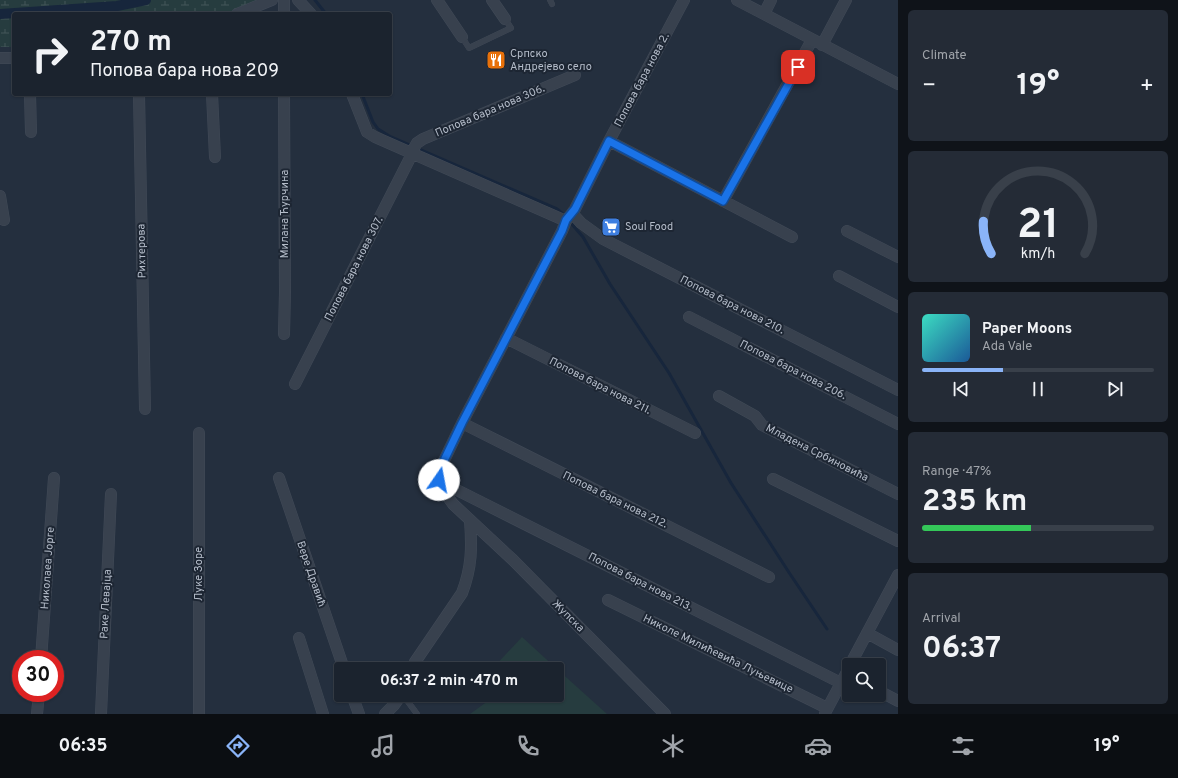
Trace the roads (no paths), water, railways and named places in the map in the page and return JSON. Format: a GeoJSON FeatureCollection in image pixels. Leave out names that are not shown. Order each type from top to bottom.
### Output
{"type":"FeatureCollection","features":[{"type":"Feature","properties":{"kind":"street"},"geometry":{"type":"LineString","coordinates":[[242,12],[272,0]]}},
{"type":"Feature","properties":{"kind":"street"},"geometry":{"type":"LineString","coordinates":[[284,0],[284,12]]}},
{"type":"Feature","properties":{"kind":"street"},"geometry":{"type":"LineString","coordinates":[[298,0],[309,12]]}},
{"type":"Feature","properties":{"kind":"street"},"geometry":{"type":"LineString","coordinates":[[437,0],[462,38]]}},
{"type":"Feature","properties":{"kind":"street"},"geometry":{"type":"LineString","coordinates":[[492,0],[505,19]]}},
{"type":"Feature","properties":{"kind":"street","name":"Попова бара нова 2."},"geometry":{"type":"LineString","coordinates":[[439,480],[439,471],[462,423],[684,0]]}},
{"type":"Feature","properties":{"kind":"street"},"geometry":{"type":"LineString","coordinates":[[737,0],[898,84]]}},
{"type":"Feature","properties":{"kind":"street"},"geometry":{"type":"LineString","coordinates":[[764,14],[771,0]]}},
{"type":"Feature","properties":{"kind":"street"},"geometry":{"type":"LineString","coordinates":[[723,201],[817,42],[846,0]]}},
{"type":"Feature","properties":{"kind":"street"},"geometry":{"type":"LineString","coordinates":[[0,58],[12,58]]}},
{"type":"Feature","properties":{"kind":"street","name":"Попова бара нова 306."},"geometry":{"type":"LineString","coordinates":[[413,150],[422,139],[575,75]]}},
{"type":"Feature","properties":{"kind":"street"},"geometry":{"type":"LineString","coordinates":[[30,96],[31,132]]}},
{"type":"Feature","properties":{"kind":"street","name":"Рихтерова"},"geometry":{"type":"LineString","coordinates":[[139,96],[145,409]]}},
{"type":"Feature","properties":{"kind":"street"},"geometry":{"type":"LineString","coordinates":[[212,96],[214,157]]}},
{"type":"Feature","properties":{"kind":"street","name":"Милана Ћурчина"},"geometry":{"type":"LineString","coordinates":[[284,96],[284,334]]}},
{"type":"Feature","properties":{"kind":"street"},"geometry":{"type":"LineString","coordinates":[[353,96],[367,132],[375,137],[413,150],[569,217]]}},
{"type":"Feature","properties":{"kind":"street"},"geometry":{"type":"LineString","coordinates":[[609,141],[792,237]]}},
{"type":"Feature","properties":{"kind":"street","name":"Попова бара нова 307."},"geometry":{"type":"LineString","coordinates":[[295,384],[413,150]]}},
{"type":"Feature","properties":{"kind":"street"},"geometry":{"type":"LineString","coordinates":[[0,196],[4,220]]}},
{"type":"Feature","properties":{"kind":"street","name":"Попова бара нова 210."},"geometry":{"type":"LineString","coordinates":[[569,217],[581,223],[603,240],[898,390]]}},
{"type":"Feature","properties":{"kind":"street"},"geometry":{"type":"LineString","coordinates":[[848,231],[898,256]]}},
{"type":"Feature","properties":{"kind":"street"},"geometry":{"type":"LineString","coordinates":[[839,276],[898,307]]}},
{"type":"Feature","properties":{"kind":"street","name":"Попова бара нова 206."},"geometry":{"type":"LineString","coordinates":[[688,317],[898,424]]}},
{"type":"Feature","properties":{"kind":"street","name":"Попова бара нова 211."},"geometry":{"type":"LineString","coordinates":[[506,338],[695,433]]}},
{"type":"Feature","properties":{"kind":"street","name":"Младена Србиновића"},"geometry":{"type":"LineString","coordinates":[[719,396],[755,416],[762,424],[898,494]]}},
{"type":"Feature","properties":{"kind":"street","name":"Попова бара нова 212."},"geometry":{"type":"LineString","coordinates":[[462,423],[770,576]]}},
{"type":"Feature","properties":{"kind":"street","name":"Луке Зоре"},"geometry":{"type":"LineString","coordinates":[[198,714],[199,433]]}},
{"type":"Feature","properties":{"kind":"street","name":"Николаеа Јорге"},"geometry":{"type":"LineString","coordinates":[[42,650],[54,478]]}},
{"type":"Feature","properties":{"kind":"street","name":"Вере Дравић"},"geometry":{"type":"LineString","coordinates":[[279,478],[342,662]]}},
{"type":"Feature","properties":{"kind":"street"},"geometry":{"type":"LineString","coordinates":[[773,479],[898,541]]}},
{"type":"Feature","properties":{"kind":"street"},"geometry":{"type":"LineString","coordinates":[[416,662],[462,593],[467,581],[470,565],[472,548],[470,520],[453,504],[445,493],[439,480]]}},
{"type":"Feature","properties":{"kind":"street","name":"Попова бара нова 213."},"geometry":{"type":"LineString","coordinates":[[439,480],[842,671]]}},
{"type":"Feature","properties":{"kind":"street","name":"Раке Левајца"},"geometry":{"type":"LineString","coordinates":[[101,714],[111,494]]}},
{"type":"Feature","properties":{"kind":"street","name":"Жупска"},"geometry":{"type":"LineString","coordinates":[[470,520],[513,560],[665,714]]}},
{"type":"Feature","properties":{"kind":"street"},"geometry":{"type":"LineString","coordinates":[[854,658],[898,575]]}},
{"type":"Feature","properties":{"kind":"street","name":"Николе Милићевића Луњевице"},"geometry":{"type":"LineString","coordinates":[[608,600],[826,711]]}},
{"type":"Feature","properties":{"kind":"street"},"geometry":{"type":"LineString","coordinates":[[867,633],[898,650]]}},
{"type":"Feature","properties":{"kind":"street"},"geometry":{"type":"LineString","coordinates":[[299,638],[323,714]]}},
{"type":"Feature","properties":{"kind":"street"},"geometry":{"type":"LineString","coordinates":[[826,711],[842,682]]}},
{"type":"Feature","properties":{"kind":"street"},"geometry":{"type":"LineString","coordinates":[[886,694],[898,700]]}},
{"type":"Feature","properties":{"kind":"street"},"geometry":{"type":"LineString","coordinates":[[38,714],[39,702]]}},
{"type":"Feature","properties":{"kind":"street"},"geometry":{"type":"LineString","coordinates":[[355,702],[359,714]]}},
{"type":"Feature","properties":{"kind":"street"},"geometry":{"type":"LineString","coordinates":[[385,714],[397,702]]}},
{"type":"Feature","properties":{"kind":"lane"},"geometry":{"type":"LineString","coordinates":[[462,38],[469,48],[511,28],[505,19]]}},
{"type":"Feature","properties":{"kind":"lane"},"geometry":{"type":"LineString","coordinates":[[408,702],[417,714]]}},
{"type":"Feature","properties":{"kind":"waterway"},"geometry":{"type":"LineString","coordinates":[[29,12],[117,6],[146,0]]}},
{"type":"Feature","properties":{"kind":"waterway"},"geometry":{"type":"LineString","coordinates":[[315,0],[324,12]]}},
{"type":"Feature","properties":{"kind":"waterway"},"geometry":{"type":"LineString","coordinates":[[0,14],[12,13]]}},
{"type":"Feature","properties":{"kind":"waterway"},"geometry":{"type":"LineString","coordinates":[[363,96],[373,122],[378,129],[391,137],[557,209],[563,214],[583,237],[610,284],[669,373],[731,483],[827,629]]}},
{"type":"Feature","properties":{"kind":"place","name":"Српско Андрејево село"},"geometry":{"type":"Point","coordinates":[496,60]}},
{"type":"Feature","properties":{"kind":"place","name":"Soul Food"},"geometry":{"type":"Point","coordinates":[611,227]}}]}
